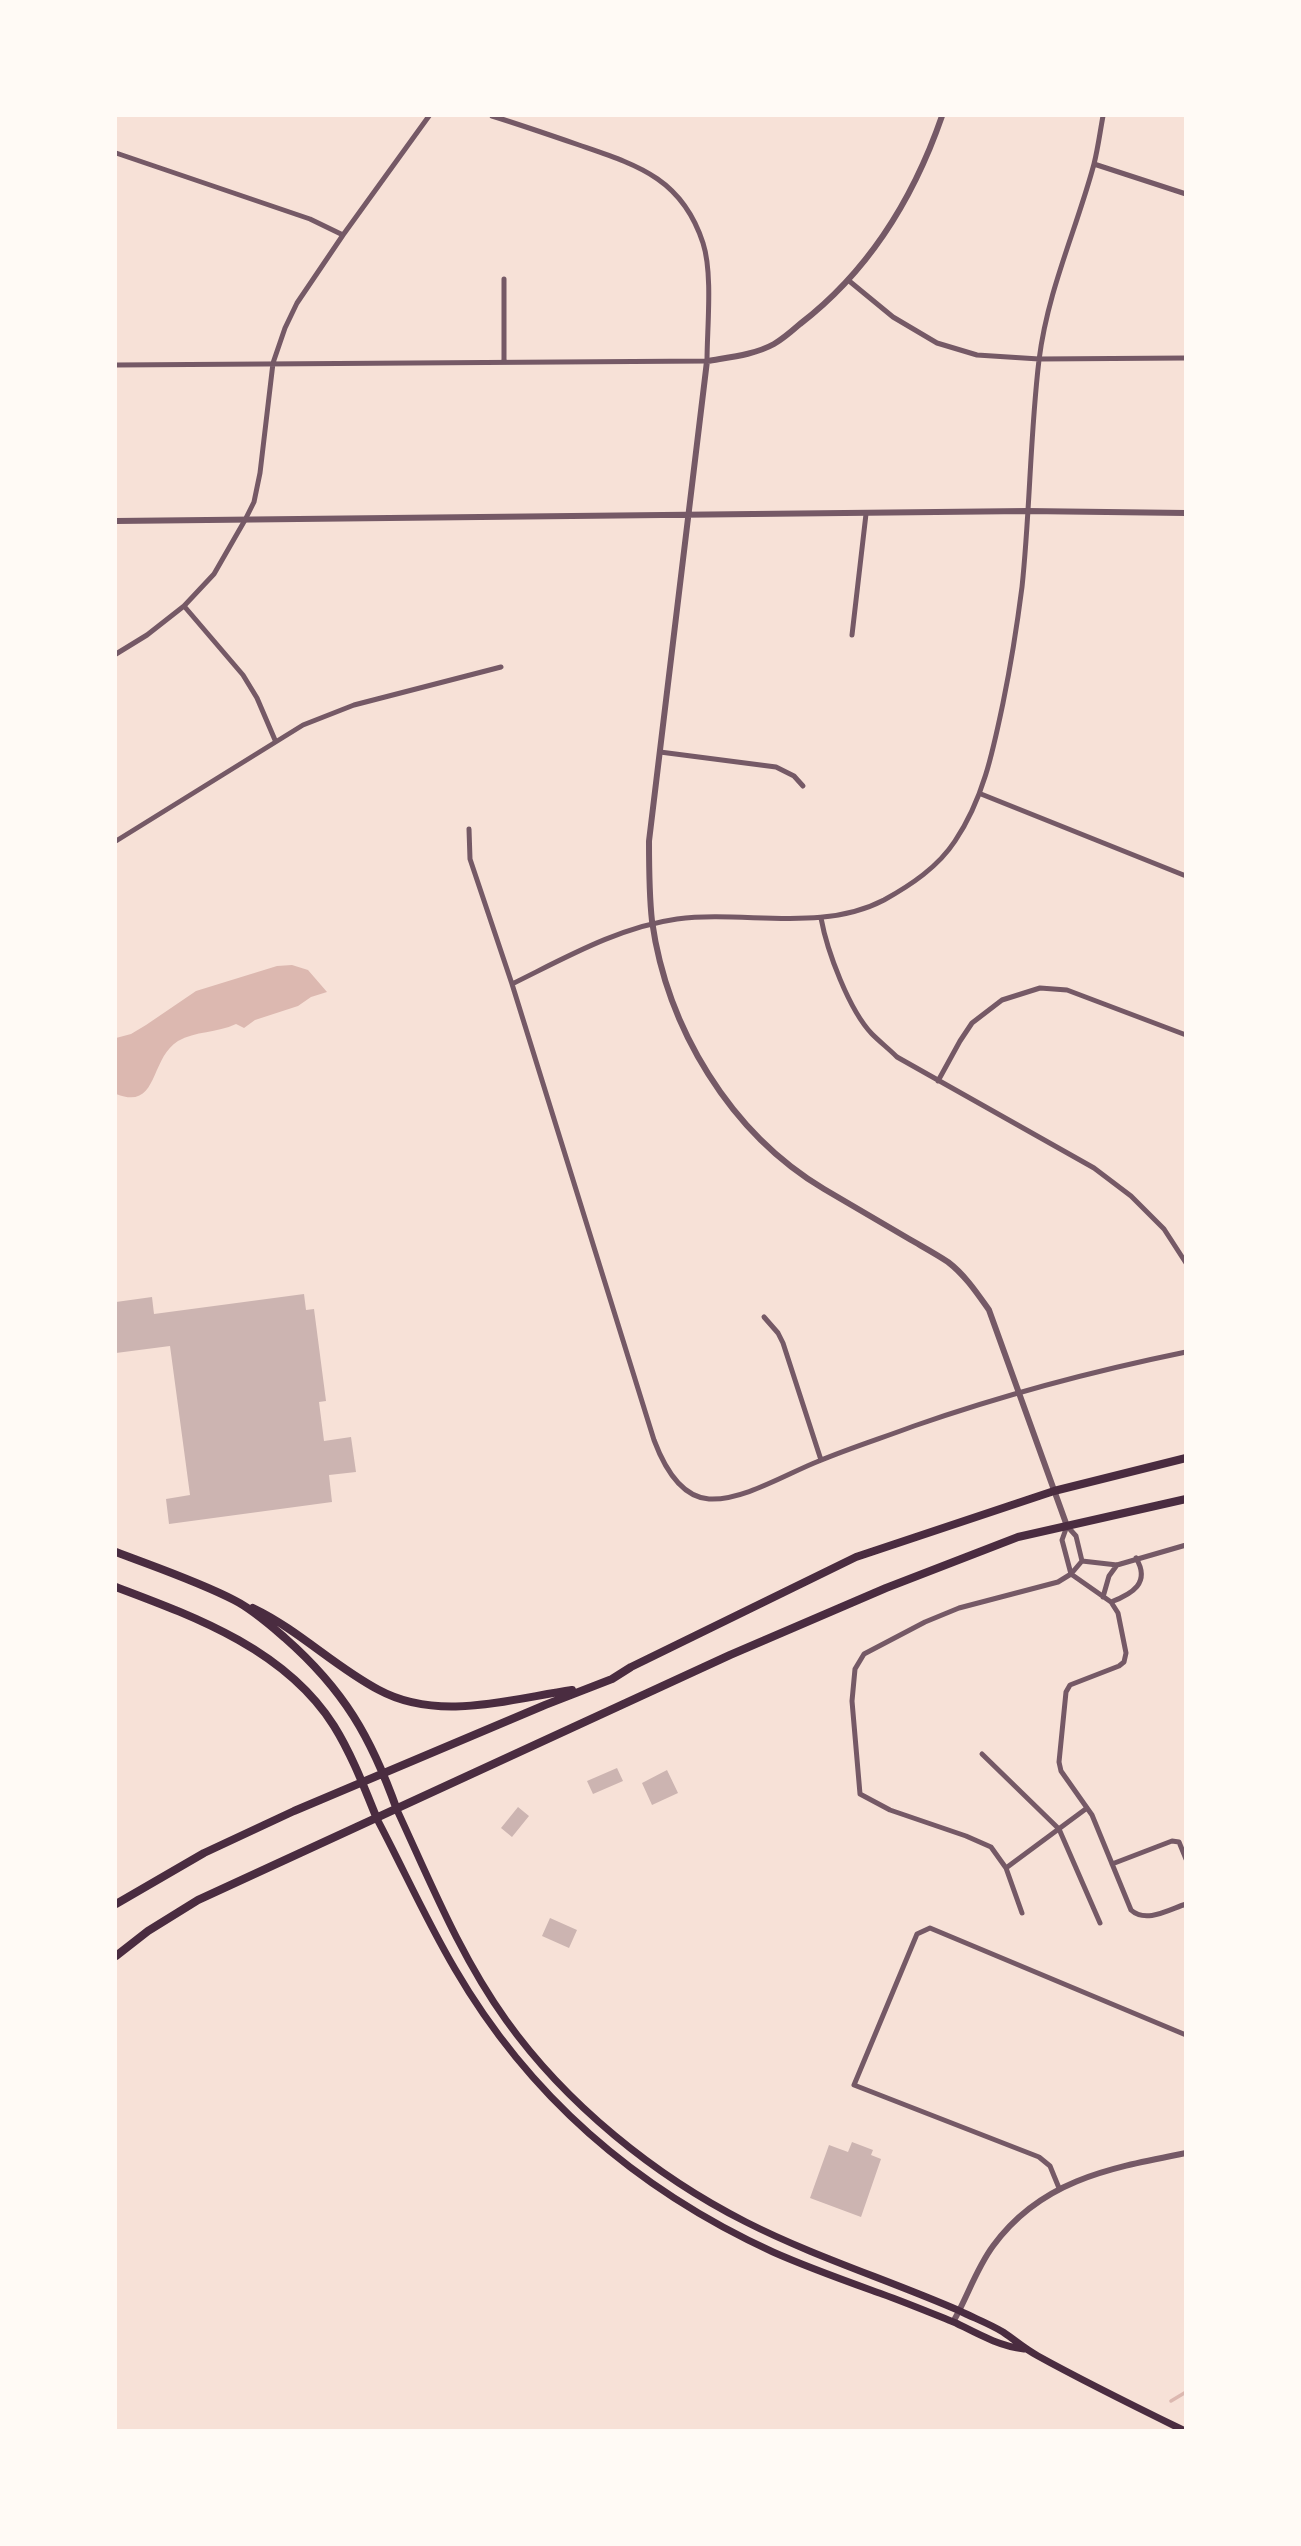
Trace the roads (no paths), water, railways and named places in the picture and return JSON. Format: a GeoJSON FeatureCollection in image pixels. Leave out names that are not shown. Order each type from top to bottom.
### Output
{"type":"FeatureCollection","features":[{"type":"Feature","properties":{"kind":"main road"},"geometry":{"type":"LineString","coordinates":[[116,1904],[204,1853],[362,1782],[612,1679],[631,1667],[856,1557],[1054,1492],[1185,1458]]}},
{"type":"Feature","properties":{"kind":"main road"},"geometry":{"type":"LineString","coordinates":[[116,1956],[148,1931],[198,1900],[709,1665],[886,1588],[1018,1538],[1185,1499]]}},
{"type":"Feature","properties":{"kind":"main road"},"geometry":{"type":"LineString","coordinates":[[116,1552],[236,1600],[272,1618],[378,1690],[405,1702],[438,1708],[467,1706],[589,1688]]}},
{"type":"Feature","properties":{"kind":"main road"},"geometry":{"type":"LineString","coordinates":[[116,1587],[228,1634],[271,1661],[299,1684],[327,1717],[347,1749],[377,1818],[454,1968],[533,2080],[570,2118],[648,2182],[740,2236],[796,2261],[953,2322],[1007,2347],[1025,2349]]}},
{"type":"Feature","properties":{"kind":"main road"},"geometry":{"type":"LineString","coordinates":[[236,1600],[291,1644],[340,1695],[364,1731],[384,1773],[397,1810],[448,1922],[505,2020],[535,2058],[594,2117],[658,2171],[747,2223],[816,2254],[960,2311],[1001,2331],[1025,2349],[1183,2431]]}},
{"type":"Feature","properties":{"kind":"street"},"geometry":{"type":"LineString","coordinates":[[116,654],[147,635],[184,606],[214,574],[254,502],[274,363],[285,328],[297,303],[343,235],[429,116]]}},
{"type":"Feature","properties":{"kind":"street"},"geometry":{"type":"LineString","coordinates":[[492,116],[624,160],[646,170],[669,187],[688,209],[704,244],[707,267],[708,361],[649,841],[649,888],[653,923],[666,983],[692,1045],[709,1075],[730,1105],[768,1147],[820,1187],[948,1262],[969,1282],[989,1310],[1067,1526],[1076,1536],[1082,1562]]}},
{"type":"Feature","properties":{"kind":"street"},"geometry":{"type":"LineString","coordinates":[[116,365],[708,361],[752,353],[775,344],[817,312],[878,243],[902,209],[928,157],[942,116]]}},
{"type":"Feature","properties":{"kind":"street"},"geometry":{"type":"LineString","coordinates":[[512,984],[626,930],[653,923],[681,919],[821,918],[862,909],[883,901],[924,875],[956,840],[981,794],[996,739],[1012,660],[1022,585],[1040,359],[1054,285],[1094,164],[1103,116]]}},
{"type":"Feature","properties":{"kind":"street"},"geometry":{"type":"LineString","coordinates":[[116,153],[310,219],[343,235]]}},
{"type":"Feature","properties":{"kind":"street"},"geometry":{"type":"LineString","coordinates":[[1094,164],[1185,194]]}},
{"type":"Feature","properties":{"kind":"street"},"geometry":{"type":"LineString","coordinates":[[504,279],[504,362]]}},
{"type":"Feature","properties":{"kind":"street"},"geometry":{"type":"LineString","coordinates":[[848,280],[894,317],[937,342],[977,355],[1040,359],[1185,358]]}},
{"type":"Feature","properties":{"kind":"street"},"geometry":{"type":"LineString","coordinates":[[116,521],[1027,511],[1185,513]]}},
{"type":"Feature","properties":{"kind":"street"},"geometry":{"type":"LineString","coordinates":[[852,635],[866,514]]}},
{"type":"Feature","properties":{"kind":"street"},"geometry":{"type":"LineString","coordinates":[[184,606],[243,675],[257,698],[275,740]]}},
{"type":"Feature","properties":{"kind":"street"},"geometry":{"type":"LineString","coordinates":[[116,841],[303,725],[354,705],[501,667]]}},
{"type":"Feature","properties":{"kind":"street"},"geometry":{"type":"LineString","coordinates":[[660,752],[776,767],[794,776],[803,786]]}},
{"type":"Feature","properties":{"kind":"street"},"geometry":{"type":"LineString","coordinates":[[981,794],[1185,876]]}},
{"type":"Feature","properties":{"kind":"street"},"geometry":{"type":"LineString","coordinates":[[469,829],[470,859],[512,984],[654,1440],[661,1458],[676,1480],[691,1493],[708,1499],[734,1496],[821,1460],[1019,1392],[1120,1365],[1185,1352]]}},
{"type":"Feature","properties":{"kind":"street"},"geometry":{"type":"LineString","coordinates":[[821,918],[825,941],[837,969],[870,1032],[897,1057],[1094,1168],[1131,1196],[1164,1229],[1185,1263]]}},
{"type":"Feature","properties":{"kind":"street"},"geometry":{"type":"LineString","coordinates":[[938,1081],[972,1023],[1002,1000],[1040,988],[1067,990],[1185,1035]]}},
{"type":"Feature","properties":{"kind":"street"},"geometry":{"type":"LineString","coordinates":[[764,1317],[783,1343],[821,1460]]}},
{"type":"Feature","properties":{"kind":"street"},"geometry":{"type":"LineString","coordinates":[[1067,1526],[1062,1540],[1071,1574],[1111,1602],[1118,1613],[1126,1653],[1124,1662],[1070,1685],[1066,1692],[1060,1771],[1087,1808],[1123,1893],[1136,1914],[1146,1916],[1185,1904]]}},
{"type":"Feature","properties":{"kind":"street"},"geometry":{"type":"LineString","coordinates":[[1082,1562],[1117,1565],[1185,1545]]}},
{"type":"Feature","properties":{"kind":"street"},"geometry":{"type":"LineString","coordinates":[[1111,1602],[1136,1589],[1141,1579],[1141,1570],[1136,1558]]}},
{"type":"Feature","properties":{"kind":"street"},"geometry":{"type":"LineString","coordinates":[[1022,1913],[1006,1867],[991,1847],[890,1810],[860,1794],[853,1719],[855,1668],[864,1654],[925,1622],[975,1602],[1058,1582],[1071,1574],[1082,1562]]}},
{"type":"Feature","properties":{"kind":"street"},"geometry":{"type":"LineString","coordinates":[[1103,1597],[1109,1576],[1117,1565]]}},
{"type":"Feature","properties":{"kind":"street"},"geometry":{"type":"LineString","coordinates":[[982,1754],[1059,1829],[1100,1923]]}},
{"type":"Feature","properties":{"kind":"street"},"geometry":{"type":"LineString","coordinates":[[1006,1867],[1087,1808]]}},
{"type":"Feature","properties":{"kind":"street"},"geometry":{"type":"LineString","coordinates":[[1112,1864],[1172,1842],[1179,1842],[1185,1859]]}},
{"type":"Feature","properties":{"kind":"street"},"geometry":{"type":"LineString","coordinates":[[1059,2188],[1050,2166],[1039,2157],[854,2085],[917,1934],[930,1928],[1185,2035]]}},
{"type":"Feature","properties":{"kind":"street"},"geometry":{"type":"LineString","coordinates":[[953,2322],[993,2246],[1027,2210],[1059,2188],[1108,2169],[1185,2153]]}},
{"type":"Feature","properties":{"kind":"waterway"},"geometry":{"type":"LineString","coordinates":[[1171,2401],[1186,2392]]}}]}
